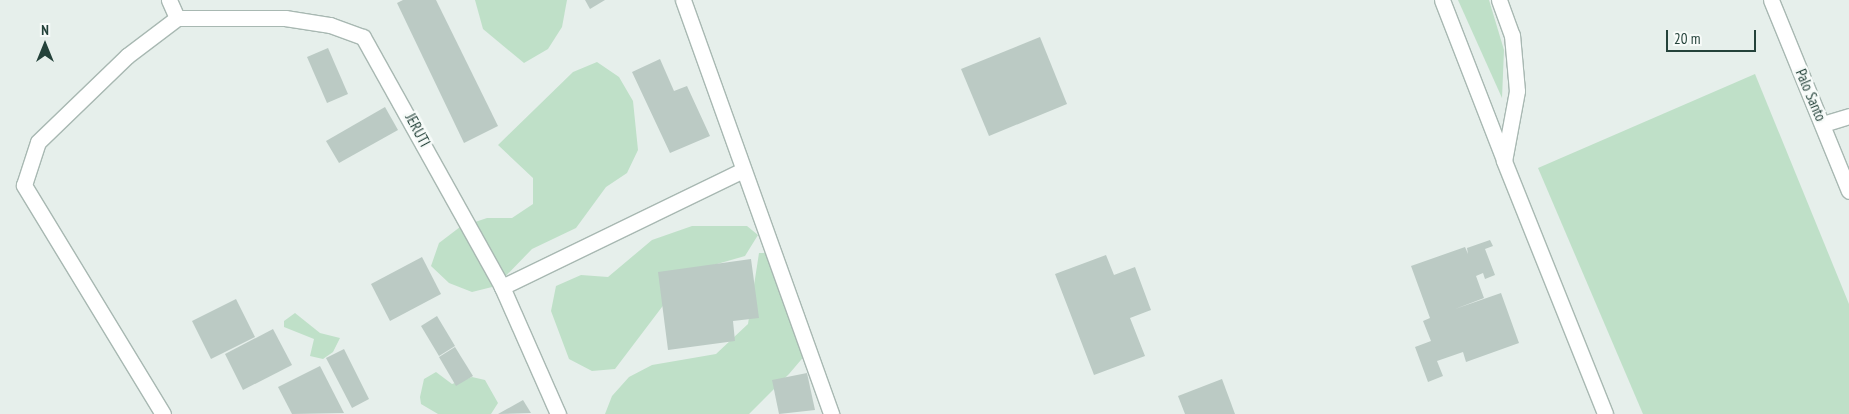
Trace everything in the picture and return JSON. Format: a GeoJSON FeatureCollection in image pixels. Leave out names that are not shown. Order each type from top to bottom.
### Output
{"type":"FeatureCollection","features":[{"type":"Feature","properties":{"kind":"street"},"geometry":{"type":"LineString","coordinates":[[163,414],[24,185],[38,142],[127,56],[176,18],[169,0]]}},
{"type":"Feature","properties":{"kind":"street"},"geometry":{"type":"LineString","coordinates":[[683,0],[831,414]]}},
{"type":"Feature","properties":{"kind":"street"},"geometry":{"type":"LineString","coordinates":[[1442,0],[1605,414]]}},
{"type":"Feature","properties":{"kind":"street"},"geometry":{"type":"LineString","coordinates":[[1499,0],[1512,36],[1517,91],[1504,161]]}},
{"type":"Feature","properties":{"kind":"street","name":"Palo Santo"},"geometry":{"type":"LineString","coordinates":[[1771,0],[1849,191]]}},
{"type":"Feature","properties":{"kind":"street","name":"JERUTI"},"geometry":{"type":"LineString","coordinates":[[176,18],[285,18],[330,25],[363,37],[502,287],[558,414]]}},
{"type":"Feature","properties":{"kind":"street"},"geometry":{"type":"LineString","coordinates":[[1823,124],[1849,116]]}},
{"type":"Feature","properties":{"kind":"street"},"geometry":{"type":"LineString","coordinates":[[502,287],[743,170]]}},
{"type":"Feature","properties":{"kind":"green space"},"geometry":{"type":"Polygon","coordinates":[[[475,0],[567,0],[562,27],[548,49],[524,63],[483,29],[475,0]]]}},
{"type":"Feature","properties":{"kind":"green space"},"geometry":{"type":"Polygon","coordinates":[[[1458,0],[1489,0],[1504,50],[1502,98],[1458,0]]]}},
{"type":"Feature","properties":{"kind":"green space"},"geometry":{"type":"Polygon","coordinates":[[[597,62],[619,77],[633,101],[638,150],[627,173],[606,187],[576,228],[532,249],[496,286],[472,292],[449,283],[431,266],[439,243],[460,227],[487,218],[512,218],[533,204],[533,178],[498,145],[573,72],[597,62]]]}},
{"type":"Feature","properties":{"kind":"green space"},"geometry":{"type":"Polygon","coordinates":[[[1755,74],[1849,304],[1849,414],[1643,414],[1538,168],[1755,74]]]}},
{"type":"Feature","properties":{"kind":"green space"},"geometry":{"type":"Polygon","coordinates":[[[692,226],[747,226],[758,235],[745,256],[696,270],[665,303],[615,369],[592,371],[569,359],[551,311],[556,286],[581,275],[608,277],[652,240],[692,226]]]}},
{"type":"Feature","properties":{"kind":"green space"},"geometry":{"type":"Polygon","coordinates":[[[759,253],[766,253],[810,329],[806,354],[789,374],[749,414],[605,414],[612,396],[629,377],[652,365],[716,354],[748,324],[759,253]]]}},
{"type":"Feature","properties":{"kind":"green space"},"geometry":{"type":"Polygon","coordinates":[[[295,313],[320,333],[340,338],[333,352],[323,359],[310,356],[314,339],[284,327],[284,321],[295,313]]]}},
{"type":"Feature","properties":{"kind":"green space"},"geometry":{"type":"Polygon","coordinates":[[[436,372],[452,384],[472,377],[485,380],[498,403],[491,414],[438,414],[421,404],[420,397],[424,379],[436,372]]]}},
{"type":"Feature","properties":{"kind":"building"},"geometry":{"type":"Polygon","coordinates":[[[403,0],[436,0],[498,126],[464,143],[397,3],[403,0]]]}},
{"type":"Feature","properties":{"kind":"building"},"geometry":{"type":"Polygon","coordinates":[[[585,0],[605,0],[590,9],[585,0]]]}},
{"type":"Feature","properties":{"kind":"building"},"geometry":{"type":"Polygon","coordinates":[[[1040,37],[1067,104],[989,136],[961,69],[1040,37]]]}},
{"type":"Feature","properties":{"kind":"building"},"geometry":{"type":"Polygon","coordinates":[[[328,48],[348,94],[327,103],[307,57],[328,48]]]}},
{"type":"Feature","properties":{"kind":"building"},"geometry":{"type":"Polygon","coordinates":[[[660,59],[674,91],[687,86],[710,136],[670,153],[632,72],[660,59]]]}},
{"type":"Feature","properties":{"kind":"building"},"geometry":{"type":"Polygon","coordinates":[[[385,107],[398,130],[339,163],[326,141],[385,107]]]}},
{"type":"Feature","properties":{"kind":"building"},"geometry":{"type":"Polygon","coordinates":[[[1490,240],[1493,246],[1485,249],[1495,275],[1485,279],[1483,273],[1476,276],[1484,298],[1455,309],[1501,293],[1519,343],[1466,362],[1463,352],[1437,361],[1443,376],[1428,382],[1415,347],[1431,341],[1423,321],[1430,318],[1411,266],[1465,247],[1468,254],[1467,248],[1490,240]]]}},
{"type":"Feature","properties":{"kind":"building"},"geometry":{"type":"Polygon","coordinates":[[[1106,255],[1114,275],[1135,267],[1151,310],[1130,318],[1145,356],[1094,375],[1055,274],[1106,255]]]}},
{"type":"Feature","properties":{"kind":"building"},"geometry":{"type":"Polygon","coordinates":[[[422,257],[441,294],[390,321],[371,284],[422,257]]]}},
{"type":"Feature","properties":{"kind":"building"},"geometry":{"type":"Polygon","coordinates":[[[751,259],[759,318],[733,321],[735,341],[668,350],[658,272],[751,259]]]}},
{"type":"Feature","properties":{"kind":"building"},"geometry":{"type":"Polygon","coordinates":[[[236,299],[255,337],[211,359],[192,321],[236,299]]]}},
{"type":"Feature","properties":{"kind":"building"},"geometry":{"type":"Polygon","coordinates":[[[437,316],[455,346],[439,356],[421,326],[437,316]]]}},
{"type":"Feature","properties":{"kind":"building"},"geometry":{"type":"Polygon","coordinates":[[[273,329],[292,365],[243,390],[225,354],[273,329]]]}},
{"type":"Feature","properties":{"kind":"building"},"geometry":{"type":"Polygon","coordinates":[[[455,347],[473,376],[456,386],[439,357],[455,347]]]}},
{"type":"Feature","properties":{"kind":"building"},"geometry":{"type":"Polygon","coordinates":[[[344,349],[369,399],[352,408],[326,358],[344,349]]]}},
{"type":"Feature","properties":{"kind":"building"},"geometry":{"type":"Polygon","coordinates":[[[320,366],[344,413],[292,414],[278,387],[320,366]]]}},
{"type":"Feature","properties":{"kind":"building"},"geometry":{"type":"Polygon","coordinates":[[[807,373],[815,410],[779,414],[772,380],[807,373]]]}},
{"type":"Feature","properties":{"kind":"building"},"geometry":{"type":"Polygon","coordinates":[[[1222,379],[1235,414],[1185,414],[1178,396],[1222,379]]]}},
{"type":"Feature","properties":{"kind":"building"},"geometry":{"type":"Polygon","coordinates":[[[523,400],[531,413],[498,414],[523,400]]]}}]}
